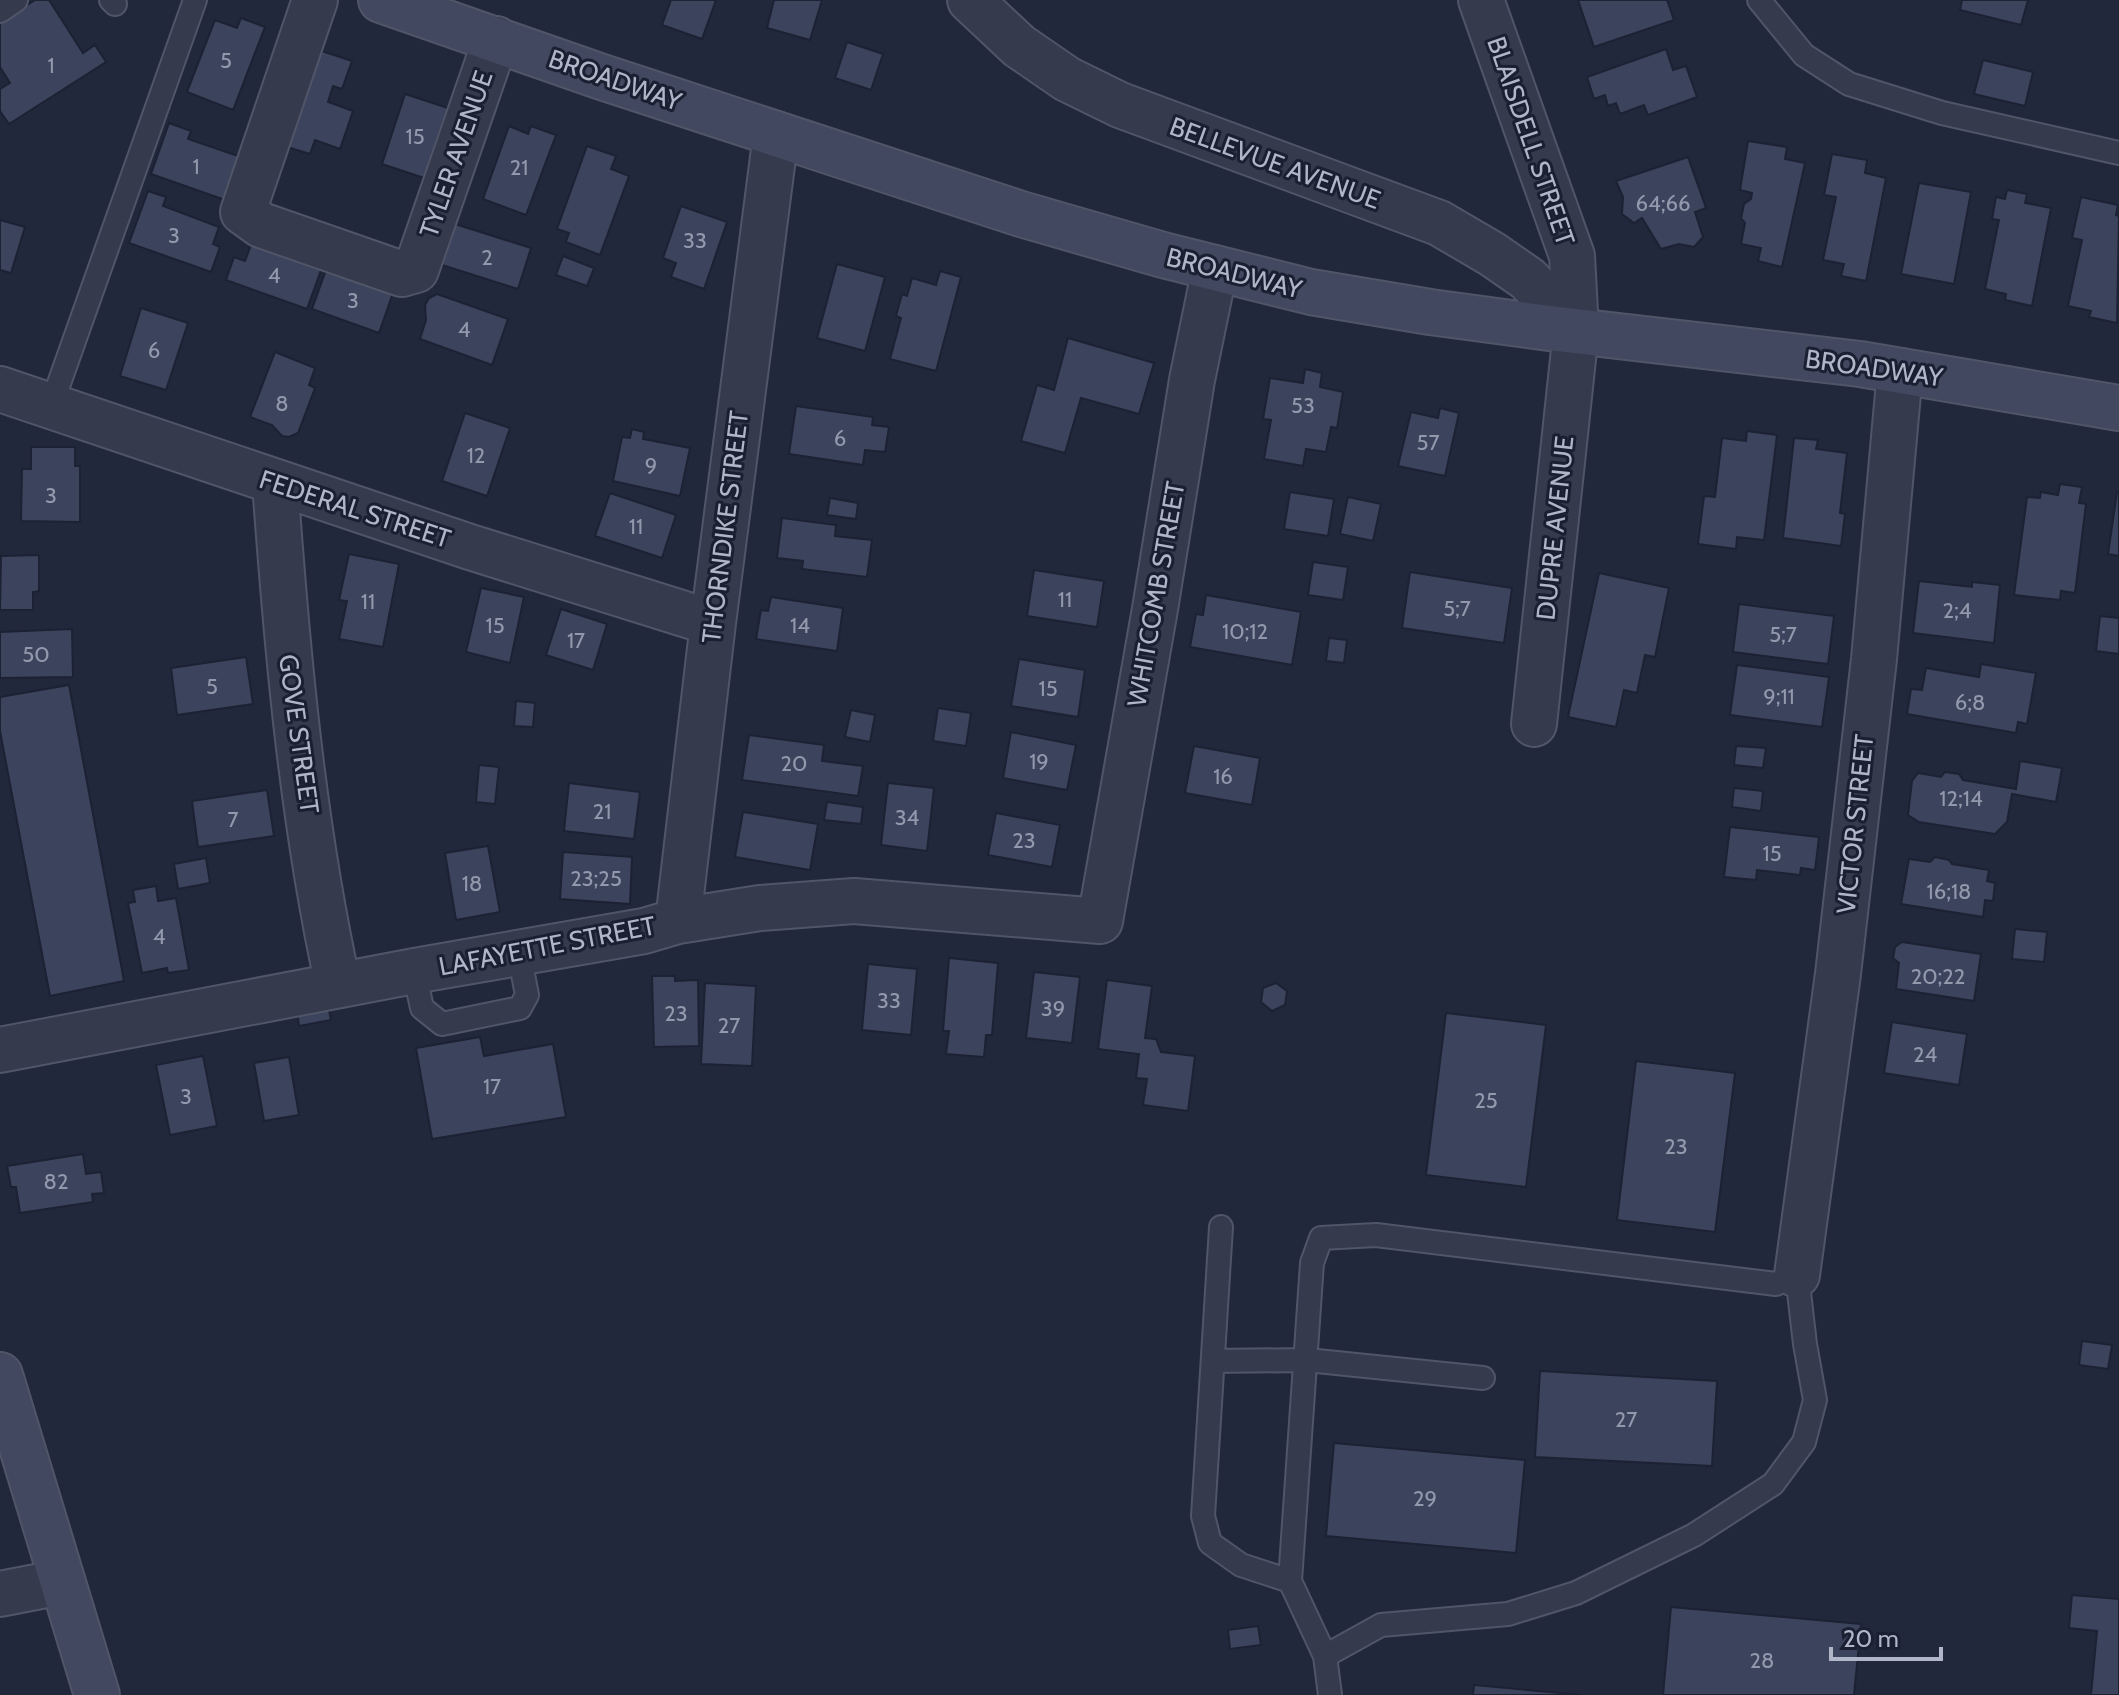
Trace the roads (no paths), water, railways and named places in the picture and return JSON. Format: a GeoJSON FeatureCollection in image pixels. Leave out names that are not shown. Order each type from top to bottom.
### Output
{"type":"FeatureCollection","features":[{"type":"Feature","properties":{"kind":"main road","name":"BROADWAY"},"geometry":{"type":"LineString","coordinates":[[381,0],[602,77],[1021,214],[1163,255],[1311,292],[1430,312],[1860,364],[2119,408]]}},
{"type":"Feature","properties":{"kind":"main road"},"geometry":{"type":"LineString","coordinates":[[0,1375],[97,1695]]}},
{"type":"Feature","properties":{"kind":"street","name":"TYLER AVENUE"},"geometry":{"type":"LineString","coordinates":[[315,0],[243,212],[261,225],[402,274],[416,270],[496,39]]}},
{"type":"Feature","properties":{"kind":"street","name":"BELLEVUE AVENUE"},"geometry":{"type":"LineString","coordinates":[[970,0],[1019,46],[1067,79],[1120,105],[1439,223],[1528,279],[1576,331]]}},
{"type":"Feature","properties":{"kind":"street","name":"BLAISDELL STREET"},"geometry":{"type":"LineString","coordinates":[[1481,0],[1572,256],[1576,331]]}},
{"type":"Feature","properties":{"kind":"street","name":"THORNDIKE STREET"},"geometry":{"type":"LineString","coordinates":[[678,921],[776,134]]}},
{"type":"Feature","properties":{"kind":"street","name":"WHITCOMB STREET"},"geometry":{"type":"LineString","coordinates":[[1100,921],[1192,380],[1215,268]]}},
{"type":"Feature","properties":{"kind":"street","name":"DUPRE AVENUE"},"geometry":{"type":"LineString","coordinates":[[1534,724],[1576,331]]}},
{"type":"Feature","properties":{"kind":"street","name":"VICTOR STREET"},"geometry":{"type":"LineString","coordinates":[[1797,1275],[1844,927],[1874,659],[1900,371]]}},
{"type":"Feature","properties":{"kind":"street","name":"FEDERAL STREET"},"geometry":{"type":"LineString","coordinates":[[0,389],[275,482],[713,623]]}},
{"type":"Feature","properties":{"kind":"street","name":"GOVE STREET"},"geometry":{"type":"LineString","coordinates":[[275,482],[288,659],[327,933],[338,985]]}},
{"type":"Feature","properties":{"kind":"street","name":"LAFAYETTE STREET"},"geometry":{"type":"LineString","coordinates":[[1,1043],[519,954],[644,931],[678,921],[760,908],[854,901],[1100,921]]}},
{"type":"Feature","properties":{"kind":"street"},"geometry":{"type":"LineString","coordinates":[[0,1594],[62,1582]]}},
{"type":"Feature","properties":{"kind":"lane"},"geometry":{"type":"LineString","coordinates":[[51,406],[195,0]]}},
{"type":"Feature","properties":{"kind":"lane"},"geometry":{"type":"LineString","coordinates":[[1759,0],[1804,55],[1849,84],[1942,113],[2119,153]]}},
{"type":"Feature","properties":{"kind":"lane"},"geometry":{"type":"LineString","coordinates":[[1221,1227],[1203,1516],[1210,1543],[1241,1565],[1290,1581]]}},
{"type":"Feature","properties":{"kind":"lane"},"geometry":{"type":"LineString","coordinates":[[1325,1656],[1381,1625],[1508,1614],[1576,1593],[1694,1535],[1773,1484],[1804,1442],[1815,1400],[1797,1275],[1776,1284],[1376,1235],[1321,1238],[1312,1263],[1290,1581],[1325,1656],[1330,1695]]}},
{"type":"Feature","properties":{"kind":"lane"},"geometry":{"type":"LineString","coordinates":[[1213,1361],[1307,1360],[1483,1378]]}}]}
